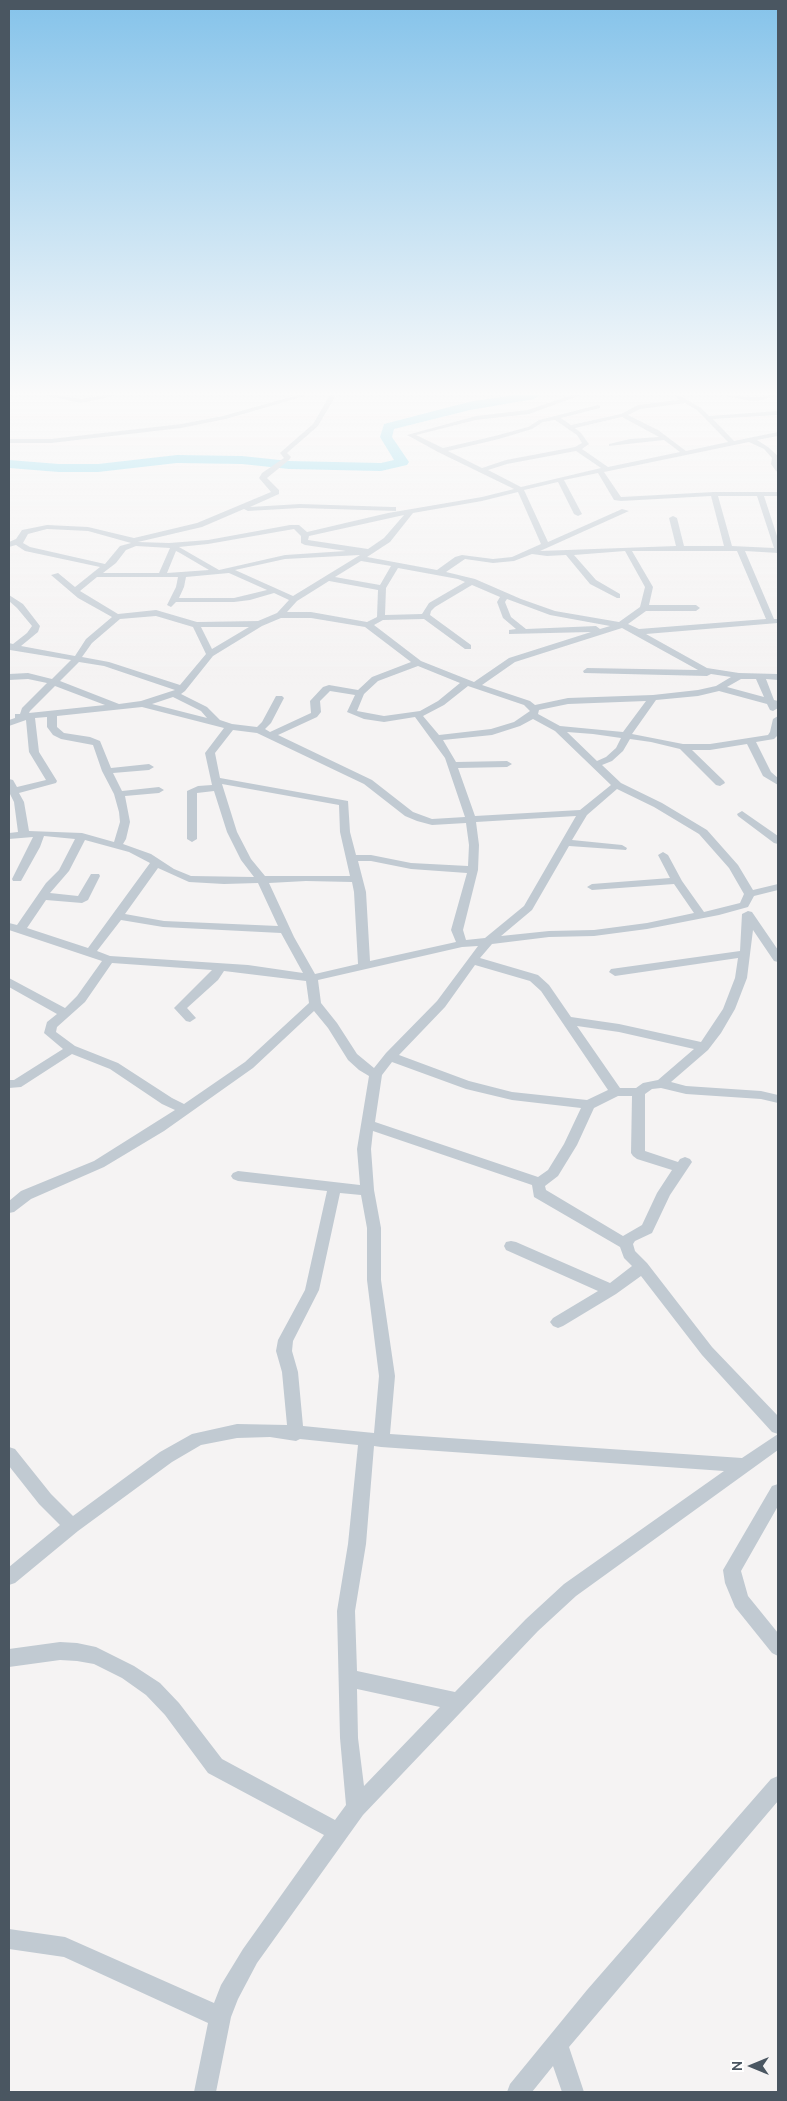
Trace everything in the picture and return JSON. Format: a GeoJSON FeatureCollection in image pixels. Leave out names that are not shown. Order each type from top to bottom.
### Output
{"type":"FeatureCollection","features":[{"type":"Feature","properties":{"kind":"street"},"geometry":{"type":"LineString","coordinates":[[76,590],[113,561],[123,548],[134,542],[199,525],[275,493]]}},
{"type":"Feature","properties":{"kind":"street"},"geometry":{"type":"LineString","coordinates":[[305,535],[388,515],[467,502],[504,493]]}},
{"type":"Feature","properties":{"kind":"street"},"geometry":{"type":"LineString","coordinates":[[522,493],[546,544]]}},
{"type":"Feature","properties":{"kind":"street"},"geometry":{"type":"LineString","coordinates":[[567,493],[578,514]]}},
{"type":"Feature","properties":{"kind":"street"},"geometry":{"type":"LineString","coordinates":[[615,493],[617,498],[621,500],[714,494],[778,494]]}},
{"type":"Feature","properties":{"kind":"street"},"geometry":{"type":"LineString","coordinates":[[714,494],[729,548]]}},
{"type":"Feature","properties":{"kind":"street"},"geometry":{"type":"LineString","coordinates":[[532,552],[729,548],[778,550],[775,532],[760,494]]}},
{"type":"Feature","properties":{"kind":"street"},"geometry":{"type":"LineString","coordinates":[[238,510],[300,506],[412,510]]}},
{"type":"Feature","properties":{"kind":"street"},"geometry":{"type":"LineString","coordinates":[[280,615],[294,599],[387,540],[412,510]]}},
{"type":"Feature","properties":{"kind":"street"},"geometry":{"type":"LineString","coordinates":[[439,573],[458,559],[465,557],[492,561],[514,560],[546,544],[582,531],[604,519],[625,511]]}},
{"type":"Feature","properties":{"kind":"street"},"geometry":{"type":"LineString","coordinates":[[766,513],[778,513]]}},
{"type":"Feature","properties":{"kind":"street"},"geometry":{"type":"LineString","coordinates":[[673,518],[681,549]]}},
{"type":"Feature","properties":{"kind":"street"},"geometry":{"type":"LineString","coordinates":[[9,545],[19,541],[25,532],[47,527],[88,529],[134,542],[171,546],[208,542],[290,527],[296,527],[305,535]]}},
{"type":"Feature","properties":{"kind":"street"},"geometry":{"type":"LineString","coordinates":[[305,535],[304,541],[308,543],[369,552]]}},
{"type":"Feature","properties":{"kind":"street"},"geometry":{"type":"LineString","coordinates":[[19,541],[19,544],[28,549],[59,554],[105,566]]}},
{"type":"Feature","properties":{"kind":"street"},"geometry":{"type":"LineString","coordinates":[[171,546],[221,570],[242,575],[273,591],[294,599]]}},
{"type":"Feature","properties":{"kind":"street"},"geometry":{"type":"LineString","coordinates":[[162,576],[171,546]]}},
{"type":"Feature","properties":{"kind":"street"},"geometry":{"type":"LineString","coordinates":[[637,632],[683,627],[774,622],[740,548]]}},
{"type":"Feature","properties":{"kind":"street"},"geometry":{"type":"LineString","coordinates":[[627,549],[649,586],[644,608]]}},
{"type":"Feature","properties":{"kind":"street"},"geometry":{"type":"LineString","coordinates":[[94,575],[182,576],[285,557],[369,552]]}},
{"type":"Feature","properties":{"kind":"street"},"geometry":{"type":"LineString","coordinates":[[567,552],[593,582],[618,596]]}},
{"type":"Feature","properties":{"kind":"street"},"geometry":{"type":"LineString","coordinates":[[360,558],[472,581],[505,596],[553,613],[627,626],[704,670],[739,676],[778,677]]}},
{"type":"Feature","properties":{"kind":"street"},"geometry":{"type":"LineString","coordinates":[[382,618],[382,588],[396,564]]}},
{"type":"Feature","properties":{"kind":"street"},"geometry":{"type":"LineString","coordinates":[[56,575],[81,596],[117,617]]}},
{"type":"Feature","properties":{"kind":"street"},"geometry":{"type":"LineString","coordinates":[[167,614],[182,576]]}},
{"type":"Feature","properties":{"kind":"street"},"geometry":{"type":"LineString","coordinates":[[326,578],[382,588]]}},
{"type":"Feature","properties":{"kind":"street"},"geometry":{"type":"LineString","coordinates":[[426,616],[427,610],[432,605],[472,581]]}},
{"type":"Feature","properties":{"kind":"street"},"geometry":{"type":"LineString","coordinates":[[174,600],[234,600],[273,591]]}},
{"type":"Feature","properties":{"kind":"street"},"geometry":{"type":"LineString","coordinates":[[505,596],[501,602],[507,618],[523,631]]}},
{"type":"Feature","properties":{"kind":"street"},"geometry":{"type":"LineString","coordinates":[[9,597],[20,606],[36,626],[30,635],[11,647]]}},
{"type":"Feature","properties":{"kind":"street"},"geometry":{"type":"LineString","coordinates":[[418,664],[380,676],[360,693],[352,712],[384,719],[417,714],[436,706],[512,660],[621,625],[644,608],[696,608]]}},
{"type":"Feature","properties":{"kind":"street"},"geometry":{"type":"LineString","coordinates":[[542,630],[553,613]]}},
{"type":"Feature","properties":{"kind":"street"},"geometry":{"type":"LineString","coordinates":[[24,834],[19,802],[11,786],[52,781],[34,752],[25,710],[76,660],[89,641],[117,617],[135,614],[167,614],[196,625],[260,624]]}},
{"type":"Feature","properties":{"kind":"street"},"geometry":{"type":"LineString","coordinates":[[9,723],[27,717],[142,704],[178,691],[210,654],[260,624],[280,615],[311,615],[368,626],[418,664],[527,703],[533,712],[558,729],[617,785],[658,805],[703,832],[734,867],[750,894],[746,910],[745,954],[741,978],[729,1009],[704,1047],[692,1060],[662,1082],[648,1086],[639,1092],[616,1092],[589,1105],[484,1091],[390,1056]]}},
{"type":"Feature","properties":{"kind":"street"},"geometry":{"type":"LineString","coordinates":[[368,626],[382,618],[426,616],[468,647]]}},
{"type":"Feature","properties":{"kind":"street"},"geometry":{"type":"LineString","coordinates":[[196,625],[210,654]]}},
{"type":"Feature","properties":{"kind":"street"},"geometry":{"type":"LineString","coordinates":[[512,632],[611,628]]}},
{"type":"Feature","properties":{"kind":"street"},"geometry":{"type":"LineString","coordinates":[[11,647],[106,664],[178,691],[204,709],[217,722]]}},
{"type":"Feature","properties":{"kind":"street"},"geometry":{"type":"LineString","coordinates":[[587,671],[717,673]]}},
{"type":"Feature","properties":{"kind":"street"},"geometry":{"type":"LineString","coordinates":[[9,677],[28,676],[54,682],[119,708]]}},
{"type":"Feature","properties":{"kind":"street"},"geometry":{"type":"LineString","coordinates":[[437,738],[492,732],[517,724],[533,712],[568,701],[653,698],[698,693],[719,688],[739,676]]}},
{"type":"Feature","properties":{"kind":"street"},"geometry":{"type":"LineString","coordinates":[[558,729],[593,731],[683,747],[710,747],[750,742],[771,737],[775,733],[778,718],[774,703],[760,677]]}},
{"type":"Feature","properties":{"kind":"street"},"geometry":{"type":"LineString","coordinates":[[719,688],[774,703]]}},
{"type":"Feature","properties":{"kind":"street"},"geometry":{"type":"LineString","coordinates":[[269,736],[314,715],[316,712],[315,701],[326,689],[360,693]]}},
{"type":"Feature","properties":{"kind":"street"},"geometry":{"type":"LineString","coordinates":[[259,730],[266,723],[278,698]]}},
{"type":"Feature","properties":{"kind":"street"},"geometry":{"type":"LineString","coordinates":[[597,764],[615,754],[624,744],[629,730],[653,698]]}},
{"type":"Feature","properties":{"kind":"street"},"geometry":{"type":"LineString","coordinates":[[142,704],[187,717],[217,722],[230,727],[259,730],[368,782],[409,814],[432,822],[583,813]]}},
{"type":"Feature","properties":{"kind":"street"},"geometry":{"type":"LineString","coordinates":[[9,714],[27,717]]}},
{"type":"Feature","properties":{"kind":"street"},"geometry":{"type":"LineString","coordinates":[[52,714],[52,727],[56,733],[61,736],[94,741],[119,794],[125,822],[121,839],[117,845]]}},
{"type":"Feature","properties":{"kind":"street"},"geometry":{"type":"LineString","coordinates":[[417,714],[437,738],[453,765],[471,821],[474,845],[473,870],[457,930],[462,944]]}},
{"type":"Feature","properties":{"kind":"street"},"geometry":{"type":"LineString","coordinates":[[230,727],[210,753],[216,784],[232,832],[246,860],[262,879],[285,930],[312,978],[315,1004],[334,1026],[352,1057],[362,1067],[376,1074]]}},
{"type":"Feature","properties":{"kind":"street"},"geometry":{"type":"LineString","coordinates":[[750,742],[767,774],[778,782]]}},
{"type":"Feature","properties":{"kind":"street"},"geometry":{"type":"LineString","coordinates":[[683,747],[720,783]]}},
{"type":"Feature","properties":{"kind":"street"},"geometry":{"type":"LineString","coordinates":[[453,765],[507,764]]}},
{"type":"Feature","properties":{"kind":"street"},"geometry":{"type":"LineString","coordinates":[[107,771],[149,767]]}},
{"type":"Feature","properties":{"kind":"street"},"geometry":{"type":"LineString","coordinates":[[192,840],[192,791],[216,784],[344,803],[345,832],[360,892],[364,967]]}},
{"type":"Feature","properties":{"kind":"street"},"geometry":{"type":"LineString","coordinates":[[356,1808],[349,1738],[346,1611],[374,1440],[387,1376],[374,1280],[374,1228],[367,1190],[364,1149],[376,1074],[390,1056],[441,1004],[472,960],[489,940],[528,908],[583,813],[606,792],[617,785]]}},
{"type":"Feature","properties":{"kind":"street"},"geometry":{"type":"LineString","coordinates":[[119,794],[159,790]]}},
{"type":"Feature","properties":{"kind":"street"},"geometry":{"type":"LineString","coordinates":[[742,814],[778,841]]}},
{"type":"Feature","properties":{"kind":"street"},"geometry":{"type":"LineString","coordinates":[[9,836],[40,833],[82,836],[140,853],[170,872],[189,879],[224,881],[356,879]]}},
{"type":"Feature","properties":{"kind":"street"},"geometry":{"type":"LineString","coordinates":[[17,879],[35,848],[40,833]]}},
{"type":"Feature","properties":{"kind":"street"},"geometry":{"type":"LineString","coordinates":[[82,836],[64,871],[14,927],[109,959],[220,967],[312,978],[462,944],[548,934],[594,933],[647,926],[702,915],[746,910]]}},
{"type":"Feature","properties":{"kind":"street"},"geometry":{"type":"LineString","coordinates":[[565,843],[622,848]]}},
{"type":"Feature","properties":{"kind":"street"},"geometry":{"type":"LineString","coordinates":[[664,856],[677,881],[702,915]]}},
{"type":"Feature","properties":{"kind":"street"},"geometry":{"type":"LineString","coordinates":[[350,858],[371,858],[411,866],[473,870]]}},
{"type":"Feature","properties":{"kind":"street"},"geometry":{"type":"LineString","coordinates":[[90,953],[156,862]]}},
{"type":"Feature","properties":{"kind":"street"},"geometry":{"type":"LineString","coordinates":[[43,896],[82,900],[95,876]]}},
{"type":"Feature","properties":{"kind":"street"},"geometry":{"type":"LineString","coordinates":[[592,887],[677,881]]}},
{"type":"Feature","properties":{"kind":"street"},"geometry":{"type":"LineString","coordinates":[[750,894],[778,887]]}},
{"type":"Feature","properties":{"kind":"street"},"geometry":{"type":"LineString","coordinates":[[746,910],[778,958]]}},
{"type":"Feature","properties":{"kind":"street"},"geometry":{"type":"LineString","coordinates":[[118,916],[163,924],[285,930]]}},
{"type":"Feature","properties":{"kind":"street"},"geometry":{"type":"LineString","coordinates":[[615,972],[745,954]]}},
{"type":"Feature","properties":{"kind":"street"},"geometry":{"type":"LineString","coordinates":[[109,959],[81,999],[66,1014],[51,1025],[49,1031],[71,1049],[114,1066],[184,1109]]}},
{"type":"Feature","properties":{"kind":"street"},"geometry":{"type":"LineString","coordinates":[[472,960],[534,978],[545,988],[616,1092]]}},
{"type":"Feature","properties":{"kind":"street"},"geometry":{"type":"LineString","coordinates":[[190,1018],[180,1008],[214,977],[220,967]]}},
{"type":"Feature","properties":{"kind":"street"},"geometry":{"type":"LineString","coordinates":[[10,985],[66,1014]]}},
{"type":"Feature","properties":{"kind":"street"},"geometry":{"type":"LineString","coordinates":[[9,1208],[26,1194],[99,1164],[133,1145],[249,1065],[315,1004]]}},
{"type":"Feature","properties":{"kind":"street"},"geometry":{"type":"LineString","coordinates":[[566,1020],[619,1028],[704,1047]]}},
{"type":"Feature","properties":{"kind":"street"},"geometry":{"type":"LineString","coordinates":[[9,1084],[16,1084],[71,1049]]}},
{"type":"Feature","properties":{"kind":"street"},"geometry":{"type":"LineString","coordinates":[[662,1082],[673,1088],[686,1090],[761,1095],[778,1099]]}},
{"type":"Feature","properties":{"kind":"street"},"geometry":{"type":"LineString","coordinates":[[639,1092],[638,1153],[642,1156],[683,1165],[664,1193],[647,1229],[630,1237],[626,1244],[628,1254],[642,1267],[707,1350],[778,1427]]}},
{"type":"Feature","properties":{"kind":"street"},"geometry":{"type":"LineString","coordinates":[[589,1105],[570,1145],[553,1173],[538,1186],[539,1193],[626,1244]]}},
{"type":"Feature","properties":{"kind":"street"},"geometry":{"type":"LineString","coordinates":[[369,1125],[540,1183]]}},
{"type":"Feature","properties":{"kind":"street"},"geometry":{"type":"LineString","coordinates":[[238,1176],[334,1188],[367,1190]]}},
{"type":"Feature","properties":{"kind":"street"},"geometry":{"type":"LineString","coordinates":[[296,1434],[290,1372],[284,1351],[286,1340],[312,1290],[334,1188]]}},
{"type":"Feature","properties":{"kind":"street"},"geometry":{"type":"LineString","coordinates":[[511,1246],[612,1290]]}},
{"type":"Feature","properties":{"kind":"street"},"geometry":{"type":"LineString","coordinates":[[558,1322],[612,1290],[642,1267]]}},
{"type":"Feature","properties":{"kind":"street"},"geometry":{"type":"LineString","coordinates":[[9,1576],[142,1474],[198,1439],[237,1431],[270,1430],[374,1440],[743,1465]]}},
{"type":"Feature","properties":{"kind":"street"},"geometry":{"type":"LineString","coordinates":[[206,2092],[220,2018],[230,1993],[250,1956],[356,1808],[532,1625],[570,1590],[778,1441]]}},
{"type":"Feature","properties":{"kind":"street"},"geometry":{"type":"LineString","coordinates":[[9,1454],[45,1499],[72,1526]]}},
{"type":"Feature","properties":{"kind":"street"},"geometry":{"type":"LineString","coordinates":[[778,1491],[732,1570],[734,1583],[741,1601],[778,1647]]}},
{"type":"Feature","properties":{"kind":"street"},"geometry":{"type":"LineString","coordinates":[[9,1658],[60,1651],[77,1652],[96,1656],[128,1672],[153,1689],[166,1702],[215,1766],[338,1832]]}},
{"type":"Feature","properties":{"kind":"street"},"geometry":{"type":"LineString","coordinates":[[347,1678],[459,1702]]}},
{"type":"Feature","properties":{"kind":"street"},"geometry":{"type":"LineString","coordinates":[[518,2092],[595,1998],[778,1786]]}},
{"type":"Feature","properties":{"kind":"street"},"geometry":{"type":"LineString","coordinates":[[9,1940],[65,1947],[220,2018]]}},
{"type":"Feature","properties":{"kind":"street"},"geometry":{"type":"LineString","coordinates":[[557,2045],[573,2092]]}}]}
